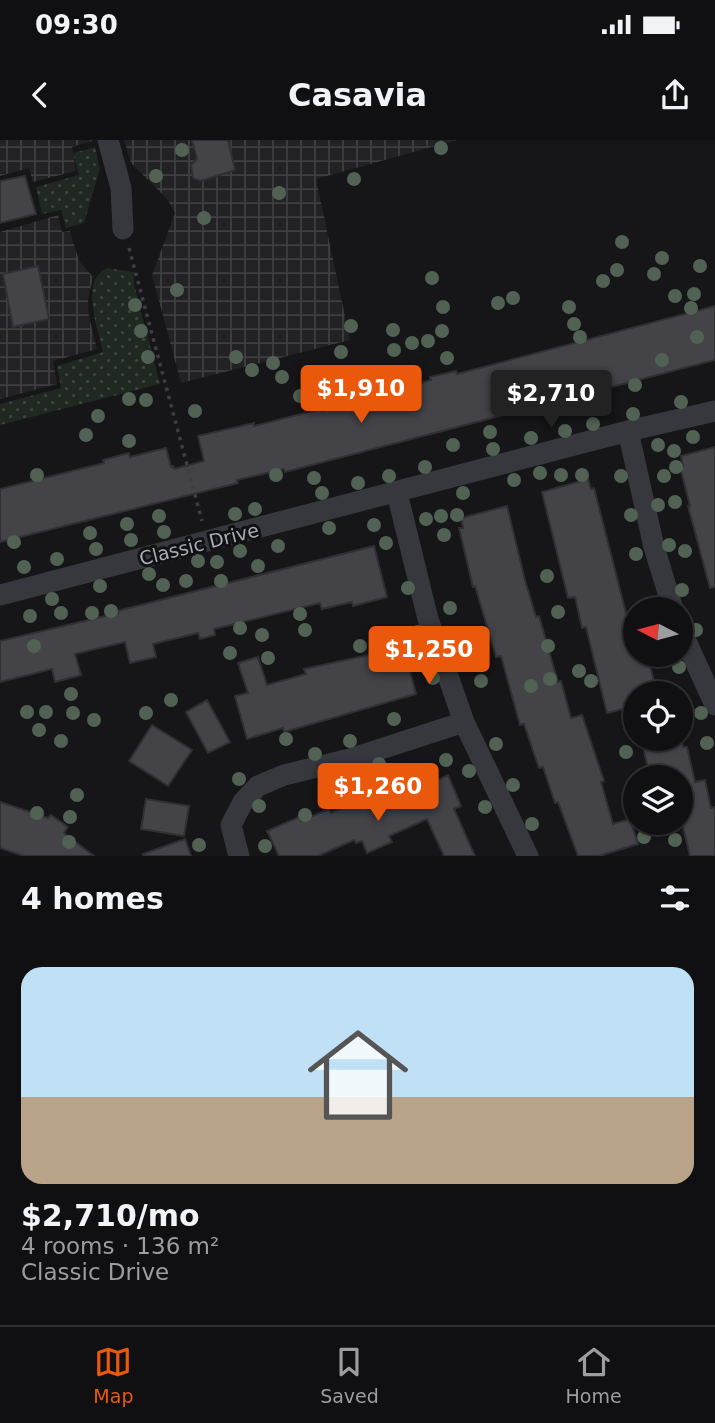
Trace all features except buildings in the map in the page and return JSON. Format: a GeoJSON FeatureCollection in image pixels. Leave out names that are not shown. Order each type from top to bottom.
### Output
{"type":"FeatureCollection","features":[{"type":"Feature","properties":{"kind":"street"},"geometry":{"type":"LineString","coordinates":[[108,140],[121,188],[123,229]]}},
{"type":"Feature","properties":{"kind":"street","name":"Classic Drive"},"geometry":{"type":"LineString","coordinates":[[0,595],[628,431],[715,411]]}},
{"type":"Feature","properties":{"kind":"street"},"geometry":{"type":"LineString","coordinates":[[628,431],[654,547],[669,597]]}},
{"type":"Feature","properties":{"kind":"street"},"geometry":{"type":"LineString","coordinates":[[397,493],[428,619],[464,722],[528,856]]}},
{"type":"Feature","properties":{"kind":"street"},"geometry":{"type":"LineString","coordinates":[[693,656],[715,705]]}},
{"type":"Feature","properties":{"kind":"street"},"geometry":{"type":"LineString","coordinates":[[239,856],[231,825],[243,802],[258,786],[284,775],[350,759],[464,722]]}},
{"type":"Feature","properties":{"kind":"path"},"geometry":{"type":"LineString","coordinates":[[123,229],[141,285],[201,516]]}},
{"type":"Feature","properties":{"kind":"shaded area"},"geometry":{"type":"Polygon","coordinates":[[[0,140],[92,141],[72,147],[76,171],[33,182],[29,168],[0,176],[0,140]]]}},
{"type":"Feature","properties":{"kind":"shaded area"},"geometry":{"type":"Polygon","coordinates":[[[124,140],[457,140],[316,179],[350,340],[181,383],[152,275],[175,213],[167,199],[131,163],[124,140]]]}},
{"type":"Feature","properties":{"kind":"shaded area"},"geometry":{"type":"Polygon","coordinates":[[[95,147],[100,169],[84,223],[66,228],[61,210],[42,214],[36,187],[79,175],[73,153],[95,147]]]}},
{"type":"Feature","properties":{"kind":"shaded area"},"geometry":{"type":"Polygon","coordinates":[[[58,215],[62,232],[70,231],[79,261],[93,277],[88,300],[97,349],[53,361],[57,384],[0,399],[0,232],[58,215]]]}},
{"type":"Feature","properties":{"kind":"shaded area"},"geometry":{"type":"Polygon","coordinates":[[[107,268],[134,272],[134,284],[160,384],[0,425],[0,404],[61,388],[57,366],[103,352],[92,292],[98,275],[107,268]]]}}]}
